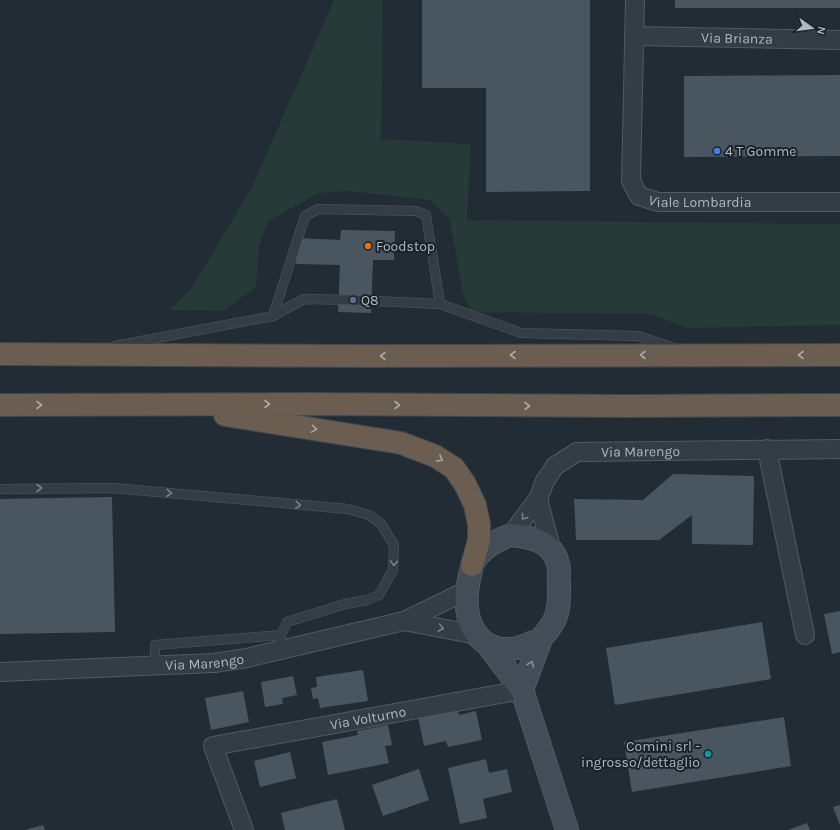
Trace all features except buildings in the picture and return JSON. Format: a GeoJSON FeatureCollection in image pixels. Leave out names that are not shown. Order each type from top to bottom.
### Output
{"type":"FeatureCollection","features":[{"type":"Feature","properties":{"kind":"highway"},"geometry":{"type":"LineString","coordinates":[[0,354],[366,356],[840,355]]}},
{"type":"Feature","properties":{"kind":"highway"},"geometry":{"type":"LineString","coordinates":[[0,405],[840,405]]}},
{"type":"Feature","properties":{"kind":"highway"},"geometry":{"type":"LineString","coordinates":[[165,405],[401,444],[435,456],[454,468],[465,484],[475,505],[479,524],[479,540],[472,565]]}},
{"type":"Feature","properties":{"kind":"street","name":"Viale Lombardia"},"geometry":{"type":"LineString","coordinates":[[635,0],[631,181],[639,196],[658,202],[840,202]]}},
{"type":"Feature","properties":{"kind":"street","name":"Via Brianza"},"geometry":{"type":"LineString","coordinates":[[634,36],[840,40]]}},
{"type":"Feature","properties":{"kind":"street"},"geometry":{"type":"LineString","coordinates":[[767,449],[806,635]]}},
{"type":"Feature","properties":{"kind":"street","name":"Via Marengo"},"geometry":{"type":"LineString","coordinates":[[510,535],[538,499],[545,481],[555,466],[577,452],[840,449]]}},
{"type":"Feature","properties":{"kind":"street"},"geometry":{"type":"LineString","coordinates":[[522,690],[541,639],[554,621],[559,601],[558,564],[551,548],[538,499]]}},
{"type":"Feature","properties":{"kind":"street"},"geometry":{"type":"LineString","coordinates":[[551,548],[540,541],[526,536],[510,535],[494,541],[483,550],[472,565],[466,591],[467,609],[470,622],[482,640],[522,690],[567,830]]}},
{"type":"Feature","properties":{"kind":"street","name":"Via Marengo"},"geometry":{"type":"LineString","coordinates":[[0,672],[214,663],[247,658],[280,643],[404,621],[466,591]]}},
{"type":"Feature","properties":{"kind":"street","name":"Via Marengo"},"geometry":{"type":"LineString","coordinates":[[404,621],[482,640]]}},
{"type":"Feature","properties":{"kind":"street"},"geometry":{"type":"LineString","coordinates":[[482,640],[504,650],[523,647],[541,639]]}},
{"type":"Feature","properties":{"kind":"street","name":"Via Volturno"},"geometry":{"type":"LineString","coordinates":[[244,830],[213,746],[522,690]]}},
{"type":"Feature","properties":{"kind":"lane"},"geometry":{"type":"LineString","coordinates":[[273,316],[305,216],[318,209],[416,211],[426,215],[440,304]]}},
{"type":"Feature","properties":{"kind":"lane"},"geometry":{"type":"LineString","coordinates":[[68,354],[273,316],[304,299],[440,304],[521,333],[638,336],[696,355]]}},
{"type":"Feature","properties":{"kind":"lane"},"geometry":{"type":"LineString","coordinates":[[0,488],[113,488],[348,509],[369,515],[382,524],[394,545],[394,570],[379,595],[367,600],[345,604],[287,622],[280,643]]}},
{"type":"Feature","properties":{"kind":"green space"},"geometry":{"type":"Polygon","coordinates":[[[334,0],[383,0],[381,139],[471,144],[467,220],[840,224],[840,325],[687,328],[651,314],[471,312],[463,293],[449,218],[430,200],[349,191],[319,193],[268,221],[259,247],[256,287],[223,311],[169,310],[191,289],[253,185],[334,0]]]}},
{"type":"Feature","properties":{"kind":"place","name":"4 T Gomme"},"geometry":{"type":"Point","coordinates":[717,151]}},
{"type":"Feature","properties":{"kind":"place","name":"Foodstop"},"geometry":{"type":"Point","coordinates":[368,246]}},
{"type":"Feature","properties":{"kind":"place","name":"Q8"},"geometry":{"type":"Point","coordinates":[353,300]}},
{"type":"Feature","properties":{"kind":"place","name":"Comini srl - ingrosso/dettaglio"},"geometry":{"type":"Point","coordinates":[708,754]}}]}
